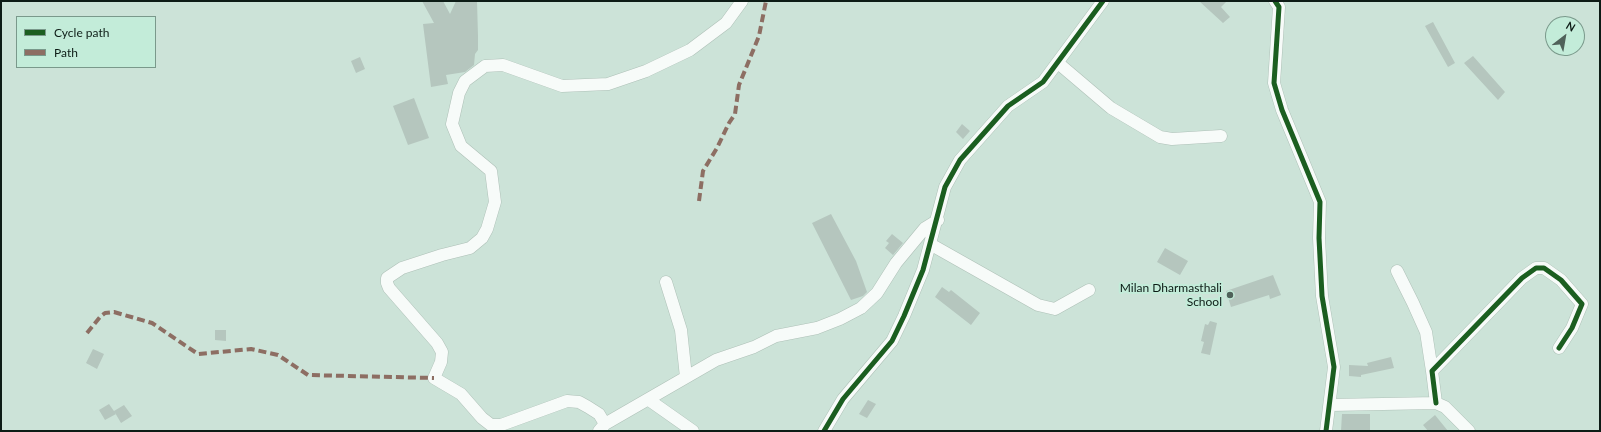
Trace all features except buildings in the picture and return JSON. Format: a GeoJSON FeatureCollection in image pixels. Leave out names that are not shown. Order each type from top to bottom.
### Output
{"type":"FeatureCollection","features":[{"type":"Feature","properties":{"kind":"street"},"geometry":{"type":"LineString","coordinates":[[742,1],[726,23],[690,50],[646,71],[608,84],[562,86],[503,65],[485,66],[465,81],[459,93],[452,124],[460,146],[491,171],[495,202],[487,229],[482,238],[470,248],[402,268],[387,278],[389,288],[437,343],[442,352],[441,362],[434,378],[461,394],[482,418],[491,425],[501,425],[567,401],[579,402],[598,414],[602,427],[716,360],[754,347],[776,336],[817,328],[840,319],[861,308],[877,292],[896,263],[925,228],[938,220]]}},
{"type":"Feature","properties":{"kind":"street"},"geometry":{"type":"LineString","coordinates":[[824,431],[843,399],[892,341],[923,270],[946,187],[960,160],[1008,106],[1043,82],[1103,1]]}},
{"type":"Feature","properties":{"kind":"street"},"geometry":{"type":"LineString","coordinates":[[1275,1],[1279,7],[1274,83],[1282,110],[1320,202],[1319,238],[1322,296],[1334,367],[1326,431]]}},
{"type":"Feature","properties":{"kind":"street"},"geometry":{"type":"LineString","coordinates":[[1058,63],[1111,108],[1160,137],[1172,139],[1221,136]]}},
{"type":"Feature","properties":{"kind":"street"},"geometry":{"type":"LineString","coordinates":[[930,244],[1038,305],[1055,309],[1089,290]]}},
{"type":"Feature","properties":{"kind":"street"},"geometry":{"type":"LineString","coordinates":[[1432,371],[1522,278],[1536,268],[1544,268],[1561,280],[1582,304],[1572,328],[1559,348]]}},
{"type":"Feature","properties":{"kind":"street"},"geometry":{"type":"LineString","coordinates":[[1397,271],[1414,303],[1426,332],[1436,403]]}},
{"type":"Feature","properties":{"kind":"street"},"geometry":{"type":"LineString","coordinates":[[666,282],[681,330],[686,377]]}},
{"type":"Feature","properties":{"kind":"street"},"geometry":{"type":"LineString","coordinates":[[649,400],[693,431]]}},
{"type":"Feature","properties":{"kind":"street"},"geometry":{"type":"LineString","coordinates":[[1330,405],[1436,403],[1445,407],[1469,431]]}},
{"type":"Feature","properties":{"kind":"marked path"},"geometry":{"type":"LineString","coordinates":[[699,201],[703,171],[735,114],[739,85],[759,36],[766,1]]}},
{"type":"Feature","properties":{"kind":"marked path"},"geometry":{"type":"LineString","coordinates":[[87,333],[105,313],[114,312],[152,323],[198,354],[251,349],[278,355],[308,375],[434,378]]}},
{"type":"Feature","properties":{"kind":"cycle path"},"geometry":{"type":"LineString","coordinates":[[824,431],[843,399],[892,341],[923,270],[945,187],[960,160],[1008,106],[1043,82],[1103,1]]}},
{"type":"Feature","properties":{"kind":"cycle path"},"geometry":{"type":"LineString","coordinates":[[1275,1],[1279,7],[1274,83],[1282,110],[1320,202],[1319,238],[1322,296],[1334,367],[1326,431]]}},
{"type":"Feature","properties":{"kind":"cycle path"},"geometry":{"type":"LineString","coordinates":[[1436,403],[1432,371],[1522,278],[1536,268],[1544,268],[1561,280],[1582,304],[1572,328],[1559,348]]}},
{"type":"Feature","properties":{"kind":"place","name":"Milan Dharmasthali School"},"geometry":{"type":"Point","coordinates":[1230,295]}}]}
